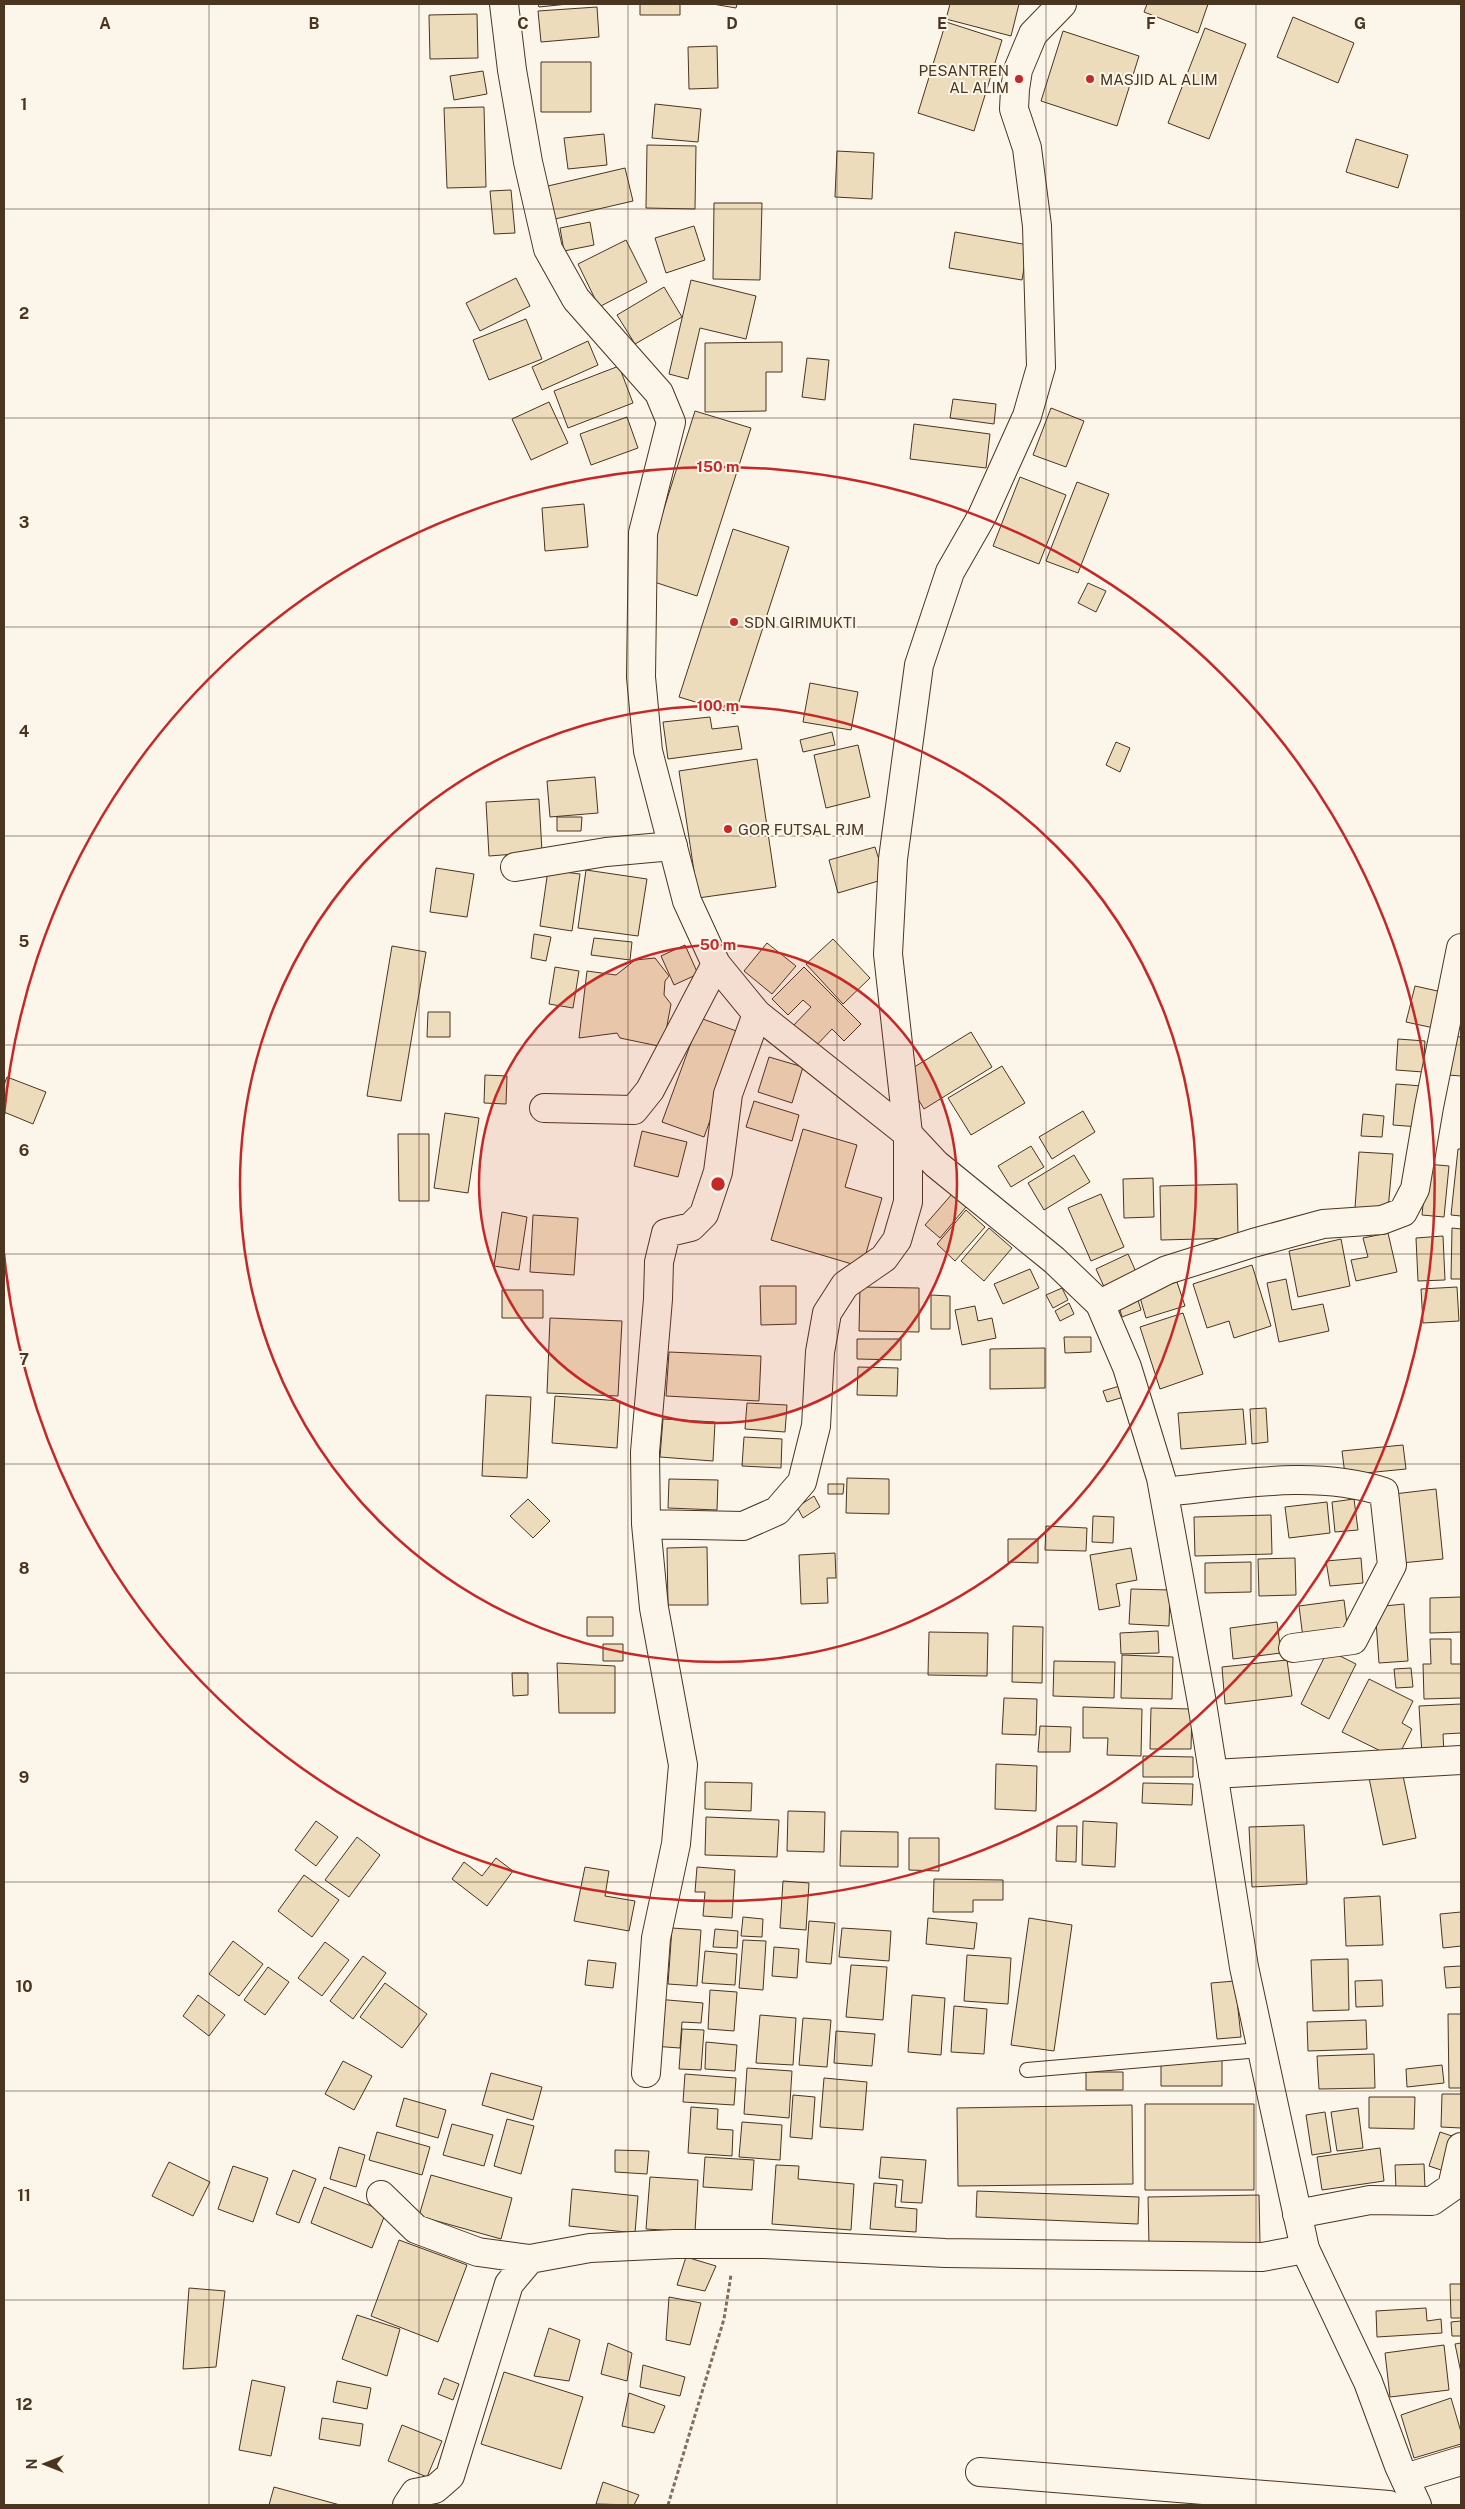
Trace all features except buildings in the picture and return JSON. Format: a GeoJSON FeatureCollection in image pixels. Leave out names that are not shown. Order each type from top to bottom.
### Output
{"type":"FeatureCollection","features":[{"type":"Feature","properties":{"kind":"street"},"geometry":{"type":"LineString","coordinates":[[504,4],[512,70],[526,152],[548,249],[576,300],[659,392],[671,422],[643,533],[641,678],[648,751],[687,901],[716,964],[758,1014],[908,1134],[936,1164],[1054,1260],[1100,1304],[1127,1367],[1164,1492],[1202,1702],[1260,2050],[1305,2249],[1368,2382],[1417,2505]]}},
{"type":"Feature","properties":{"kind":"street"},"geometry":{"type":"LineString","coordinates":[[646,1524],[743,1526],[777,1511],[802,1482],[816,1426],[820,1352],[827,1313],[845,1285],[884,1258],[896,1240],[908,1202],[908,1134],[888,954],[893,859],[919,665],[950,572],[982,516],[1027,416],[1041,367],[1037,226],[1027,148],[1014,109],[1018,70],[1034,34],[1062,4]]}},
{"type":"Feature","properties":{"kind":"street"},"geometry":{"type":"LineString","coordinates":[[515,867],[606,852],[673,846]]}},
{"type":"Feature","properties":{"kind":"street"},"geometry":{"type":"LineString","coordinates":[[1100,1304],[1167,1270],[1254,1243],[1323,1224],[1382,1220],[1403,1212],[1415,1189],[1428,1107],[1461,948]]}},
{"type":"Feature","properties":{"kind":"street"},"geometry":{"type":"LineString","coordinates":[[544,1108],[634,1110],[650,1090],[716,964]]}},
{"type":"Feature","properties":{"kind":"street"},"geometry":{"type":"LineString","coordinates":[[646,2073],[656,1938],[676,1844],[683,1765],[654,1608],[646,1524],[645,1452],[658,1299],[658,1262],[666,1232],[691,1227],[704,1214],[718,1172],[728,1094],[758,1014]]}},
{"type":"Feature","properties":{"kind":"street"},"geometry":{"type":"LineString","coordinates":[[1164,1492],[1298,1479],[1369,1487],[1384,1492],[1392,1564],[1353,1640],[1293,1648]]}},
{"type":"Feature","properties":{"kind":"street"},"geometry":{"type":"LineString","coordinates":[[1213,1774],[1461,1760]]}},
{"type":"Feature","properties":{"kind":"street"},"geometry":{"type":"LineString","coordinates":[[1297,2214],[1370,2200],[1432,2200],[1452,2187],[1461,2147]]}},
{"type":"Feature","properties":{"kind":"street"},"geometry":{"type":"LineString","coordinates":[[381,2195],[416,2229],[478,2252],[530,2259],[590,2248],[736,2244],[945,2253],[1262,2257],[1305,2249]]}},
{"type":"Feature","properties":{"kind":"street"},"geometry":{"type":"LineString","coordinates":[[407,2505],[415,2493],[435,2489],[450,2476],[509,2284],[530,2259]]}},
{"type":"Feature","properties":{"kind":"street"},"geometry":{"type":"LineString","coordinates":[[1405,2478],[1461,2461]]}},
{"type":"Feature","properties":{"kind":"street"},"geometry":{"type":"LineString","coordinates":[[980,2472],[1389,2505]]}},
{"type":"Feature","properties":{"kind":"lane"},"geometry":{"type":"LineString","coordinates":[[1027,2070],[1260,2050]]}},
{"type":"Feature","properties":{"kind":"path"},"geometry":{"type":"LineString","coordinates":[[668,2505],[724,2320],[736,2244]]}},
{"type":"Feature","properties":{"kind":"place","name":"PESANTREN AL ALIM"},"geometry":{"type":"Point","coordinates":[1019,79]}},
{"type":"Feature","properties":{"kind":"place","name":"MASJID AL ALIM"},"geometry":{"type":"Point","coordinates":[1090,79]}},
{"type":"Feature","properties":{"kind":"place","name":"SDN GIRIMUKTI"},"geometry":{"type":"Point","coordinates":[734,622]}},
{"type":"Feature","properties":{"kind":"place","name":"GOR FUTSAL RJM"},"geometry":{"type":"Point","coordinates":[728,829]}}]}
